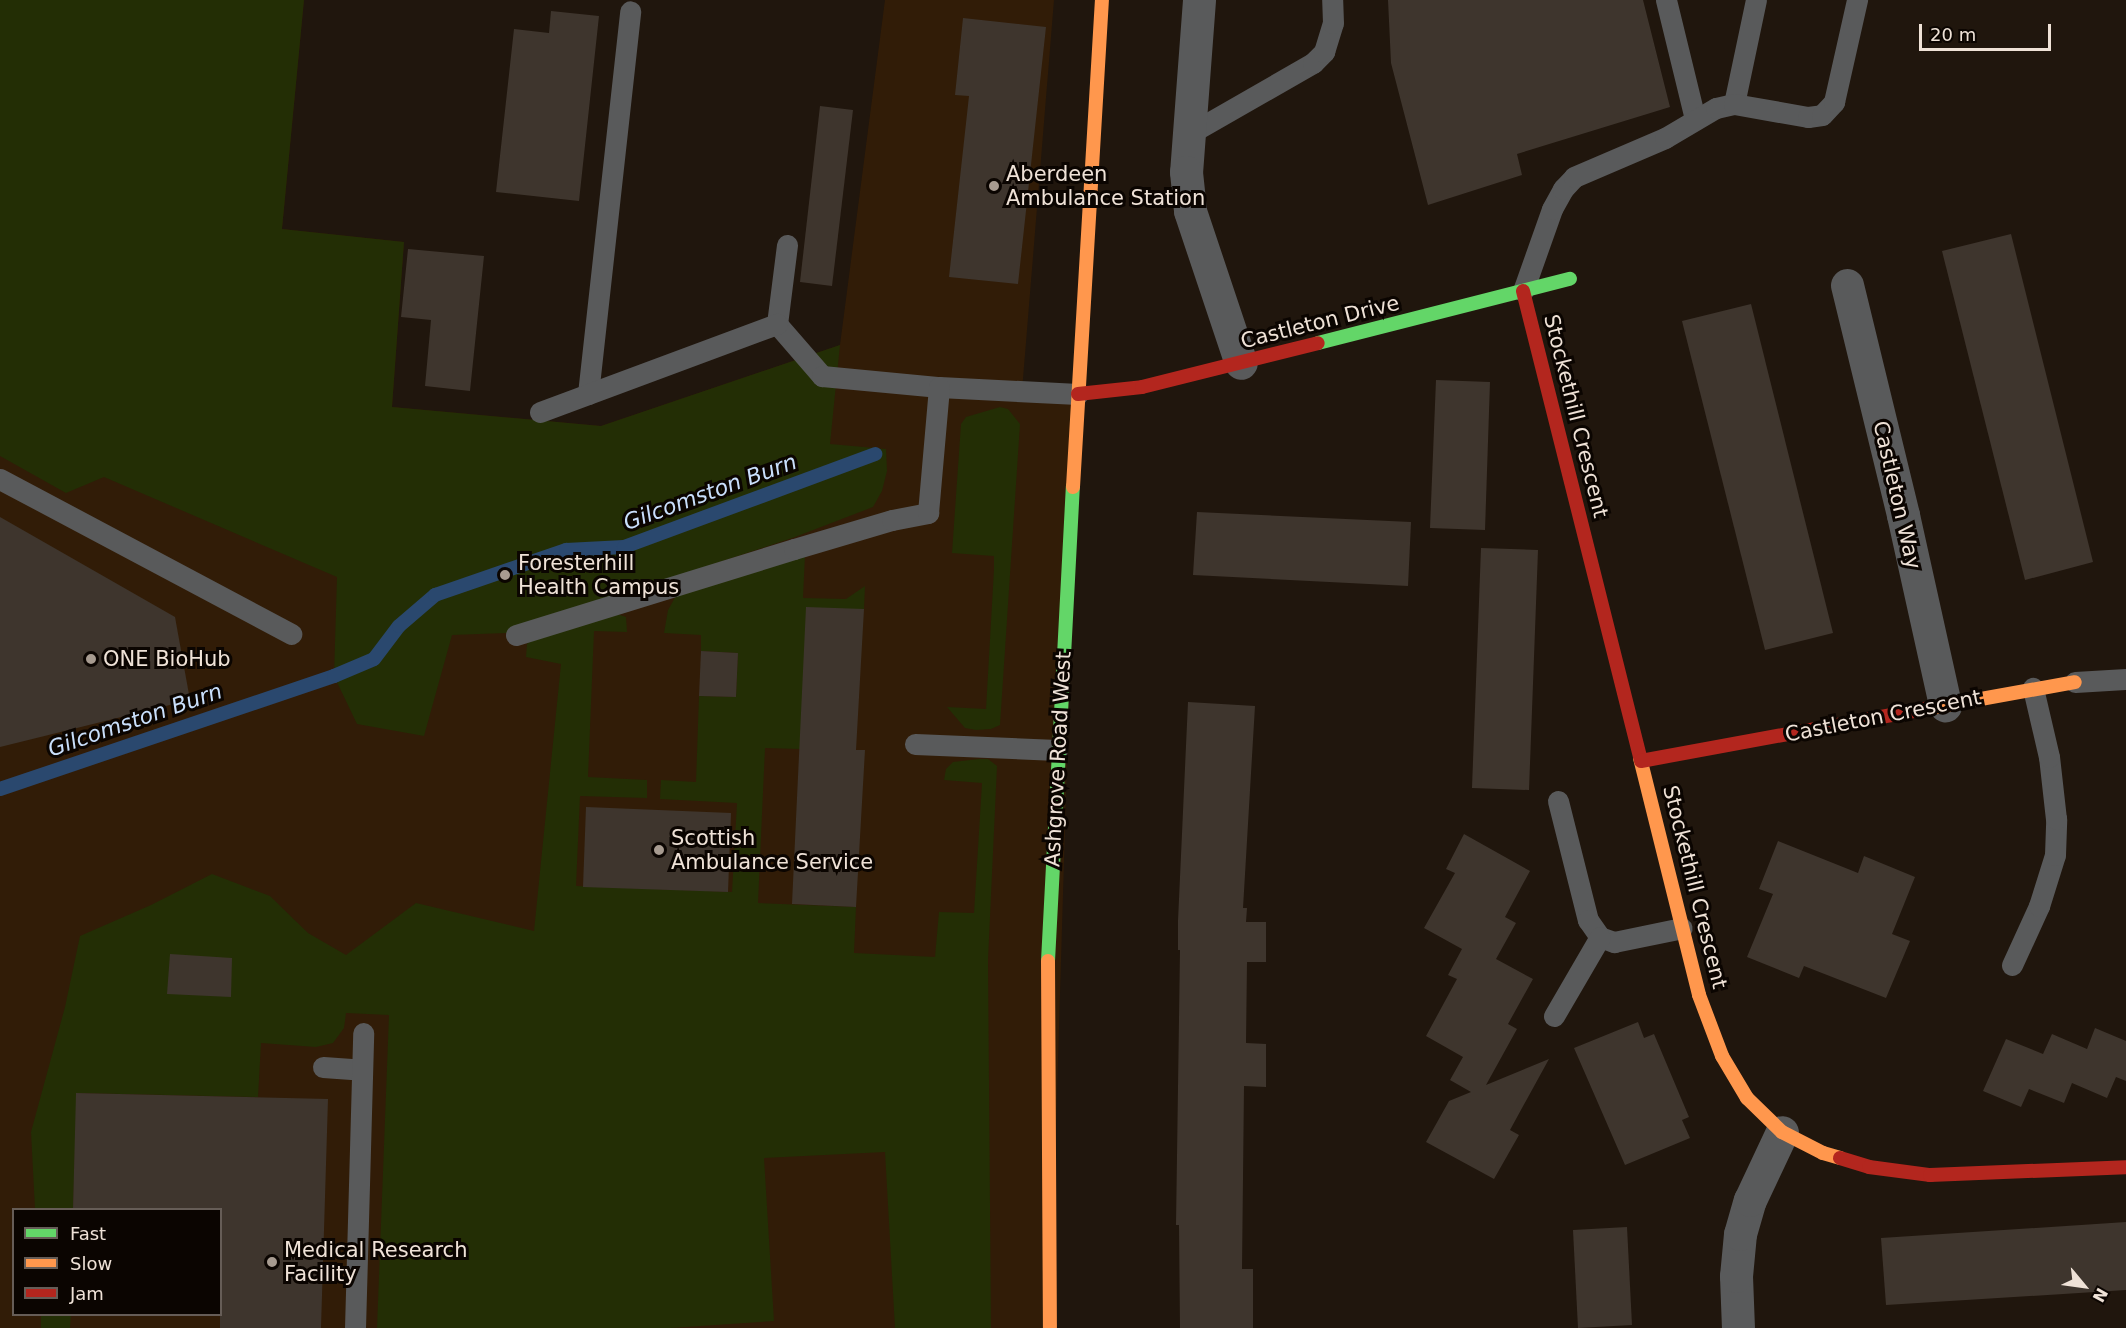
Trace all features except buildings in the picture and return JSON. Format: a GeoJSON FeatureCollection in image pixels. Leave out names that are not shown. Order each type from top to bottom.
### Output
{"type":"FeatureCollection","features":[{"type":"Feature","properties":{"kind":"street","name":"Ashgrove Road West"},"geometry":{"type":"LineString","coordinates":[[1050,1328],[1047,975],[1057,750],[1102,0]]}},
{"type":"Feature","properties":{"kind":"street"},"geometry":{"type":"LineString","coordinates":[[1199,0],[1186,172],[1190,211],[1241,363]]}},
{"type":"Feature","properties":{"kind":"street","name":"Ashgrove Road West"},"geometry":{"type":"LineString","coordinates":[[1091,190],[1115,21]]}},
{"type":"Feature","properties":{"kind":"street","name":"Castleton Drive"},"geometry":{"type":"LineString","coordinates":[[1078,394],[1142,387],[1570,279]]}},
{"type":"Feature","properties":{"kind":"street","name":"Castleton Way"},"geometry":{"type":"LineString","coordinates":[[1847,285],[1903,514],[1945,705]]}},
{"type":"Feature","properties":{"kind":"street","name":"Stockethill Crescent"},"geometry":{"type":"LineString","coordinates":[[1523,291],[1699,995],[1722,1056],[1747,1098],[1782,1132],[1823,1153],[1869,1167],[1930,1175],[2126,1167]]}},
{"type":"Feature","properties":{"kind":"street","name":"Castleton Crescent"},"geometry":{"type":"LineString","coordinates":[[1641,761],[2075,682]]}},
{"type":"Feature","properties":{"kind":"street"},"geometry":{"type":"LineString","coordinates":[[1738,1328],[1736,1276],[1740,1234],[1750,1200],[1782,1132]]}},
{"type":"Feature","properties":{"kind":"lane"},"geometry":{"type":"LineString","coordinates":[[1189,134],[1312,63],[1324,52],[1333,23],[1332,0]]}},
{"type":"Feature","properties":{"kind":"lane"},"geometry":{"type":"LineString","coordinates":[[1666,0],[1695,119]]}},
{"type":"Feature","properties":{"kind":"lane"},"geometry":{"type":"LineString","coordinates":[[1734,104],[1756,0]]}},
{"type":"Feature","properties":{"kind":"lane"},"geometry":{"type":"LineString","coordinates":[[1523,291],[1552,209],[1563,189],[1574,177],[1665,138],[1716,108],[1734,104],[1808,117],[1822,115],[1834,102],[1857,0]]}},
{"type":"Feature","properties":{"kind":"lane"},"geometry":{"type":"LineString","coordinates":[[588,394],[630,11]]}},
{"type":"Feature","properties":{"kind":"lane"},"geometry":{"type":"LineString","coordinates":[[787,245],[777,324],[822,376],[939,387],[1078,394]]}},
{"type":"Feature","properties":{"kind":"lane"},"geometry":{"type":"LineString","coordinates":[[540,412],[777,324]]}},
{"type":"Feature","properties":{"kind":"lane"},"geometry":{"type":"LineString","coordinates":[[516,635],[892,520],[928,513],[939,387]]}},
{"type":"Feature","properties":{"kind":"lane"},"geometry":{"type":"LineString","coordinates":[[0,479],[291,634]]}},
{"type":"Feature","properties":{"kind":"lane","name":"Castleton Crescent"},"geometry":{"type":"LineString","coordinates":[[2075,682],[2126,679]]}},
{"type":"Feature","properties":{"kind":"lane"},"geometry":{"type":"LineString","coordinates":[[2013,965],[2039,906],[2055,855],[2056,819],[2049,757],[2033,688]]}},
{"type":"Feature","properties":{"kind":"lane"},"geometry":{"type":"LineString","coordinates":[[915,744],[1057,750]]}},
{"type":"Feature","properties":{"kind":"lane"},"geometry":{"type":"LineString","coordinates":[[1558,801],[1588,920],[1600,937],[1614,942],[1682,928]]}},
{"type":"Feature","properties":{"kind":"lane"},"geometry":{"type":"LineString","coordinates":[[1554,1016],[1600,937]]}},
{"type":"Feature","properties":{"kind":"lane"},"geometry":{"type":"LineString","coordinates":[[355,1328],[363,1033]]}},
{"type":"Feature","properties":{"kind":"lane"},"geometry":{"type":"LineString","coordinates":[[323,1066],[362,1070]]}},
{"type":"Feature","properties":{"kind":"shaded area","name":"Foresterhill Health Campus"},"geometry":{"type":"Polygon","coordinates":[[[0,0],[304,0],[282,229],[404,242],[392,407],[601,426],[840,345],[885,0],[1054,0],[1022,391],[1078,394],[1050,1328],[0,1328],[0,0]]]}},
{"type":"Feature","properties":{"kind":"green space"},"geometry":{"type":"Polygon","coordinates":[[[0,0],[304,0],[282,229],[404,242],[392,407],[601,426],[840,345],[830,444],[886,449],[887,471],[882,491],[873,507],[795,537],[506,633],[452,635],[424,736],[357,724],[334,676],[337,577],[104,477],[66,493],[0,456],[0,0]]]}},
{"type":"Feature","properties":{"kind":"green space"},"geometry":{"type":"Polygon","coordinates":[[[1000,407],[1008,409],[1020,424],[1000,725],[991,729],[976,730],[965,728],[947,707],[986,709],[994,569],[994,556],[952,553],[961,424],[966,417],[1000,407]]]}},
{"type":"Feature","properties":{"kind":"green space"},"geometry":{"type":"Polygon","coordinates":[[[805,555],[803,598],[846,599],[865,586],[864,609],[800,749],[765,748],[758,903],[856,907],[854,953],[935,957],[939,912],[974,913],[982,783],[944,780],[946,769],[953,762],[979,759],[988,759],[997,766],[988,960],[991,1328],[895,1328],[885,1152],[764,1158],[774,1321],[671,1328],[377,1328],[389,1015],[346,1013],[344,1028],[333,1043],[316,1047],[261,1043],[258,1097],[77,1093],[73,1208],[35,1208],[31,1132],[65,1007],[80,936],[151,905],[212,874],[270,896],[308,933],[346,955],[416,903],[534,931],[561,664],[526,657],[527,644],[540,633],[611,612],[626,617],[627,632],[594,631],[588,777],[647,780],[647,798],[580,796],[576,886],[732,892],[737,803],[660,799],[661,780],[696,782],[699,696],[736,697],[738,653],[701,651],[701,635],[664,633],[668,610],[677,594],[805,555]]]}},
{"type":"Feature","properties":{"kind":"green space"},"geometry":{"type":"Polygon","coordinates":[[[41,1316],[71,1316],[70,1328],[41,1328],[41,1316]]]}},
{"type":"Feature","properties":{"kind":"waterway","name":"Gilcomston Burn"},"geometry":{"type":"LineString","coordinates":[[0,789],[334,676],[374,659],[399,626],[435,595],[566,550],[624,547],[875,454]]}},
{"type":"Feature","properties":{"kind":"traffic: fast"},"geometry":{"type":"LineString","coordinates":[[1318,343],[1570,279]]}},
{"type":"Feature","properties":{"kind":"traffic: fast"},"geometry":{"type":"LineString","coordinates":[[1048,961],[1073,487]]}},
{"type":"Feature","properties":{"kind":"traffic: slow"},"geometry":{"type":"LineString","coordinates":[[1073,487],[1102,0]]}},
{"type":"Feature","properties":{"kind":"traffic: slow"},"geometry":{"type":"LineString","coordinates":[[1931,708],[2075,682]]}},
{"type":"Feature","properties":{"kind":"traffic: slow"},"geometry":{"type":"LineString","coordinates":[[1640,758],[1699,995],[1722,1056],[1747,1098],[1782,1132],[1823,1153],[1840,1158]]}},
{"type":"Feature","properties":{"kind":"traffic: slow"},"geometry":{"type":"LineString","coordinates":[[1048,961],[1050,1328]]}},
{"type":"Feature","properties":{"kind":"traffic: jam"},"geometry":{"type":"LineString","coordinates":[[1523,291],[1640,758]]}},
{"type":"Feature","properties":{"kind":"traffic: jam"},"geometry":{"type":"LineString","coordinates":[[1078,394],[1142,387],[1318,343]]}},
{"type":"Feature","properties":{"kind":"traffic: jam"},"geometry":{"type":"LineString","coordinates":[[1641,761],[1931,708]]}},
{"type":"Feature","properties":{"kind":"traffic: jam"},"geometry":{"type":"LineString","coordinates":[[1840,1158],[1869,1167],[1930,1175],[2126,1167]]}},
{"type":"Feature","properties":{"kind":"place","name":"Aberdeen Ambulance Station"},"geometry":{"type":"Point","coordinates":[994,186]}},
{"type":"Feature","properties":{"kind":"place","name":"Foresterhill Health Campus"},"geometry":{"type":"Point","coordinates":[505,575]}},
{"type":"Feature","properties":{"kind":"place","name":"ONE BioHub"},"geometry":{"type":"Point","coordinates":[91,659]}},
{"type":"Feature","properties":{"kind":"place","name":"Scottish Ambulance Service"},"geometry":{"type":"Point","coordinates":[659,850]}},
{"type":"Feature","properties":{"kind":"place","name":"Medical Research Facility"},"geometry":{"type":"Point","coordinates":[272,1262]}}]}
